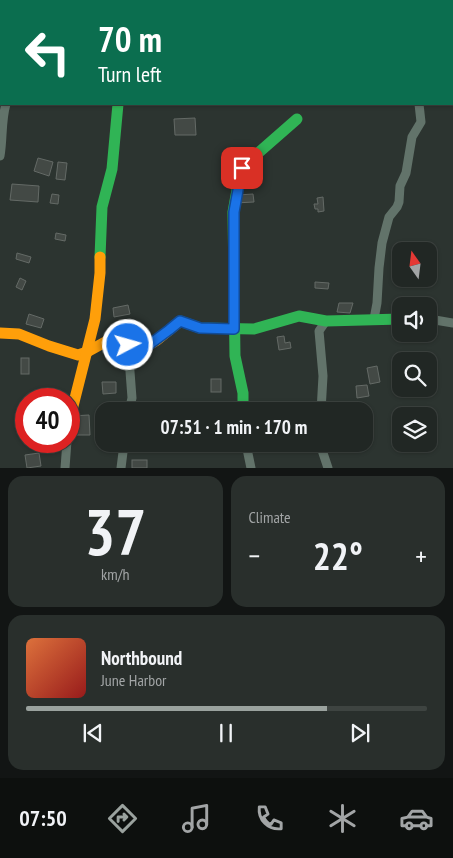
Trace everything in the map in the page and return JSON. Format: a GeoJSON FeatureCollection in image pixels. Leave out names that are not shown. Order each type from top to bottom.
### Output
{"type":"FeatureCollection","features":[{"type":"Feature","properties":{"kind":"street"},"geometry":{"type":"LineString","coordinates":[[0,153],[2,115],[6,105]]}},
{"type":"Feature","properties":{"kind":"street"},"geometry":{"type":"LineString","coordinates":[[78,388],[95,319],[100,273],[102,207],[112,169],[118,105]]}},
{"type":"Feature","properties":{"kind":"street"},"geometry":{"type":"LineString","coordinates":[[374,319],[382,243],[389,217],[399,202],[400,186],[406,173],[412,136],[421,122],[419,105]]}},
{"type":"Feature","properties":{"kind":"street"},"geometry":{"type":"LineString","coordinates":[[243,402],[243,393],[235,356],[234,329],[234,212],[242,168],[297,119]]}},
{"type":"Feature","properties":{"kind":"street"},"geometry":{"type":"LineString","coordinates":[[0,333],[19,334],[78,355],[107,341],[146,347],[180,321],[200,328],[254,329],[299,316],[326,321],[392,319]]}},
{"type":"Feature","properties":{"kind":"street"},"geometry":{"type":"LineString","coordinates":[[437,320],[453,323]]}},
{"type":"Feature","properties":{"kind":"street"},"geometry":{"type":"LineString","coordinates":[[322,402],[323,376],[319,332],[326,321]]}},
{"type":"Feature","properties":{"kind":"street"},"geometry":{"type":"LineString","coordinates":[[128,345],[131,402]]}},
{"type":"Feature","properties":{"kind":"street"},"geometry":{"type":"LineString","coordinates":[[121,468],[123,452]]}},
{"type":"Feature","properties":{"kind":"street"},"geometry":{"type":"LineString","coordinates":[[248,452],[251,468]]}},
{"type":"Feature","properties":{"kind":"street"},"geometry":{"type":"LineString","coordinates":[[323,452],[328,468]]}},
{"type":"Feature","properties":{"kind":"street"},"geometry":{"type":"LineString","coordinates":[[65,468],[66,453]]}},
{"type":"Feature","properties":{"kind":"building"},"geometry":{"type":"Polygon","coordinates":[[[195,118],[196,135],[175,135],[174,119],[195,118]]]}},
{"type":"Feature","properties":{"kind":"building"},"geometry":{"type":"Polygon","coordinates":[[[38,158],[53,162],[49,176],[34,171],[38,158]]]}},
{"type":"Feature","properties":{"kind":"building"},"geometry":{"type":"Polygon","coordinates":[[[58,162],[67,163],[65,180],[56,179],[58,162]]]}},
{"type":"Feature","properties":{"kind":"building"},"geometry":{"type":"Polygon","coordinates":[[[12,184],[39,186],[38,202],[10,200],[12,184]]]}},
{"type":"Feature","properties":{"kind":"building"},"geometry":{"type":"Polygon","coordinates":[[[52,194],[59,195],[58,204],[50,203],[52,194]]]}},
{"type":"Feature","properties":{"kind":"building"},"geometry":{"type":"Polygon","coordinates":[[[253,194],[254,202],[235,203],[238,195],[253,194]]]}},
{"type":"Feature","properties":{"kind":"building"},"geometry":{"type":"Polygon","coordinates":[[[323,197],[324,211],[318,212],[314,204],[318,204],[317,198],[323,197]]]}},
{"type":"Feature","properties":{"kind":"building"},"geometry":{"type":"Polygon","coordinates":[[[56,233],[66,235],[65,241],[55,239],[56,233]]]}},
{"type":"Feature","properties":{"kind":"building"},"geometry":{"type":"Polygon","coordinates":[[[17,253],[31,257],[29,263],[16,259],[17,253]]]}},
{"type":"Feature","properties":{"kind":"building"},"geometry":{"type":"Polygon","coordinates":[[[20,278],[26,281],[22,290],[16,287],[20,278]]]}},
{"type":"Feature","properties":{"kind":"building"},"geometry":{"type":"Polygon","coordinates":[[[315,282],[329,283],[328,289],[315,288],[315,282]]]}},
{"type":"Feature","properties":{"kind":"building"},"geometry":{"type":"Polygon","coordinates":[[[339,303],[353,303],[350,313],[337,312],[339,303]]]}},
{"type":"Feature","properties":{"kind":"building"},"geometry":{"type":"Polygon","coordinates":[[[128,305],[130,314],[114,317],[113,308],[128,305]]]}},
{"type":"Feature","properties":{"kind":"building"},"geometry":{"type":"Polygon","coordinates":[[[29,314],[44,319],[41,328],[26,324],[29,314]]]}},
{"type":"Feature","properties":{"kind":"building"},"geometry":{"type":"Polygon","coordinates":[[[284,336],[285,343],[290,342],[291,348],[279,350],[277,337],[284,336]]]}},
{"type":"Feature","properties":{"kind":"building"},"geometry":{"type":"Polygon","coordinates":[[[21,358],[29,358],[29,374],[21,374],[21,358]]]}},
{"type":"Feature","properties":{"kind":"building"},"geometry":{"type":"Polygon","coordinates":[[[377,366],[380,382],[370,384],[367,368],[377,366]]]}},
{"type":"Feature","properties":{"kind":"building"},"geometry":{"type":"Polygon","coordinates":[[[211,379],[221,379],[221,392],[211,392],[211,379]]]}},
{"type":"Feature","properties":{"kind":"building"},"geometry":{"type":"Polygon","coordinates":[[[102,382],[116,382],[116,393],[103,394],[102,382]]]}},
{"type":"Feature","properties":{"kind":"building"},"geometry":{"type":"Polygon","coordinates":[[[367,385],[369,396],[357,398],[356,386],[367,385]]]}},
{"type":"Feature","properties":{"kind":"building"},"geometry":{"type":"Polygon","coordinates":[[[89,415],[90,435],[80,435],[80,416],[89,415]]]}},
{"type":"Feature","properties":{"kind":"building"},"geometry":{"type":"Polygon","coordinates":[[[39,453],[41,466],[27,468],[25,455],[39,453]]]}},
{"type":"Feature","properties":{"kind":"building"},"geometry":{"type":"Polygon","coordinates":[[[132,460],[147,460],[147,468],[132,468],[132,460]]]}},
{"type":"Feature","properties":{"kind":"traffic: fast"},"geometry":{"type":"LineString","coordinates":[[100,257],[102,207],[112,169],[118,105]]}},
{"type":"Feature","properties":{"kind":"traffic: fast"},"geometry":{"type":"LineString","coordinates":[[243,402],[243,393],[235,356],[233,212],[241,168],[297,119]]}},
{"type":"Feature","properties":{"kind":"traffic: fast"},"geometry":{"type":"LineString","coordinates":[[178,323],[180,321],[200,328],[254,329],[299,316],[326,321],[392,319]]}},
{"type":"Feature","properties":{"kind":"traffic: slow"},"geometry":{"type":"LineString","coordinates":[[78,388],[95,319],[100,257]]}},
{"type":"Feature","properties":{"kind":"traffic: slow"},"geometry":{"type":"LineString","coordinates":[[0,333],[19,334],[78,355],[107,341],[134,346],[147,346],[178,323]]}},
{"type":"Feature","properties":{"kind":"route"},"geometry":{"type":"LineString","coordinates":[[128,345],[146,347],[180,321],[200,328],[234,329],[234,212],[242,168]]}}]}
